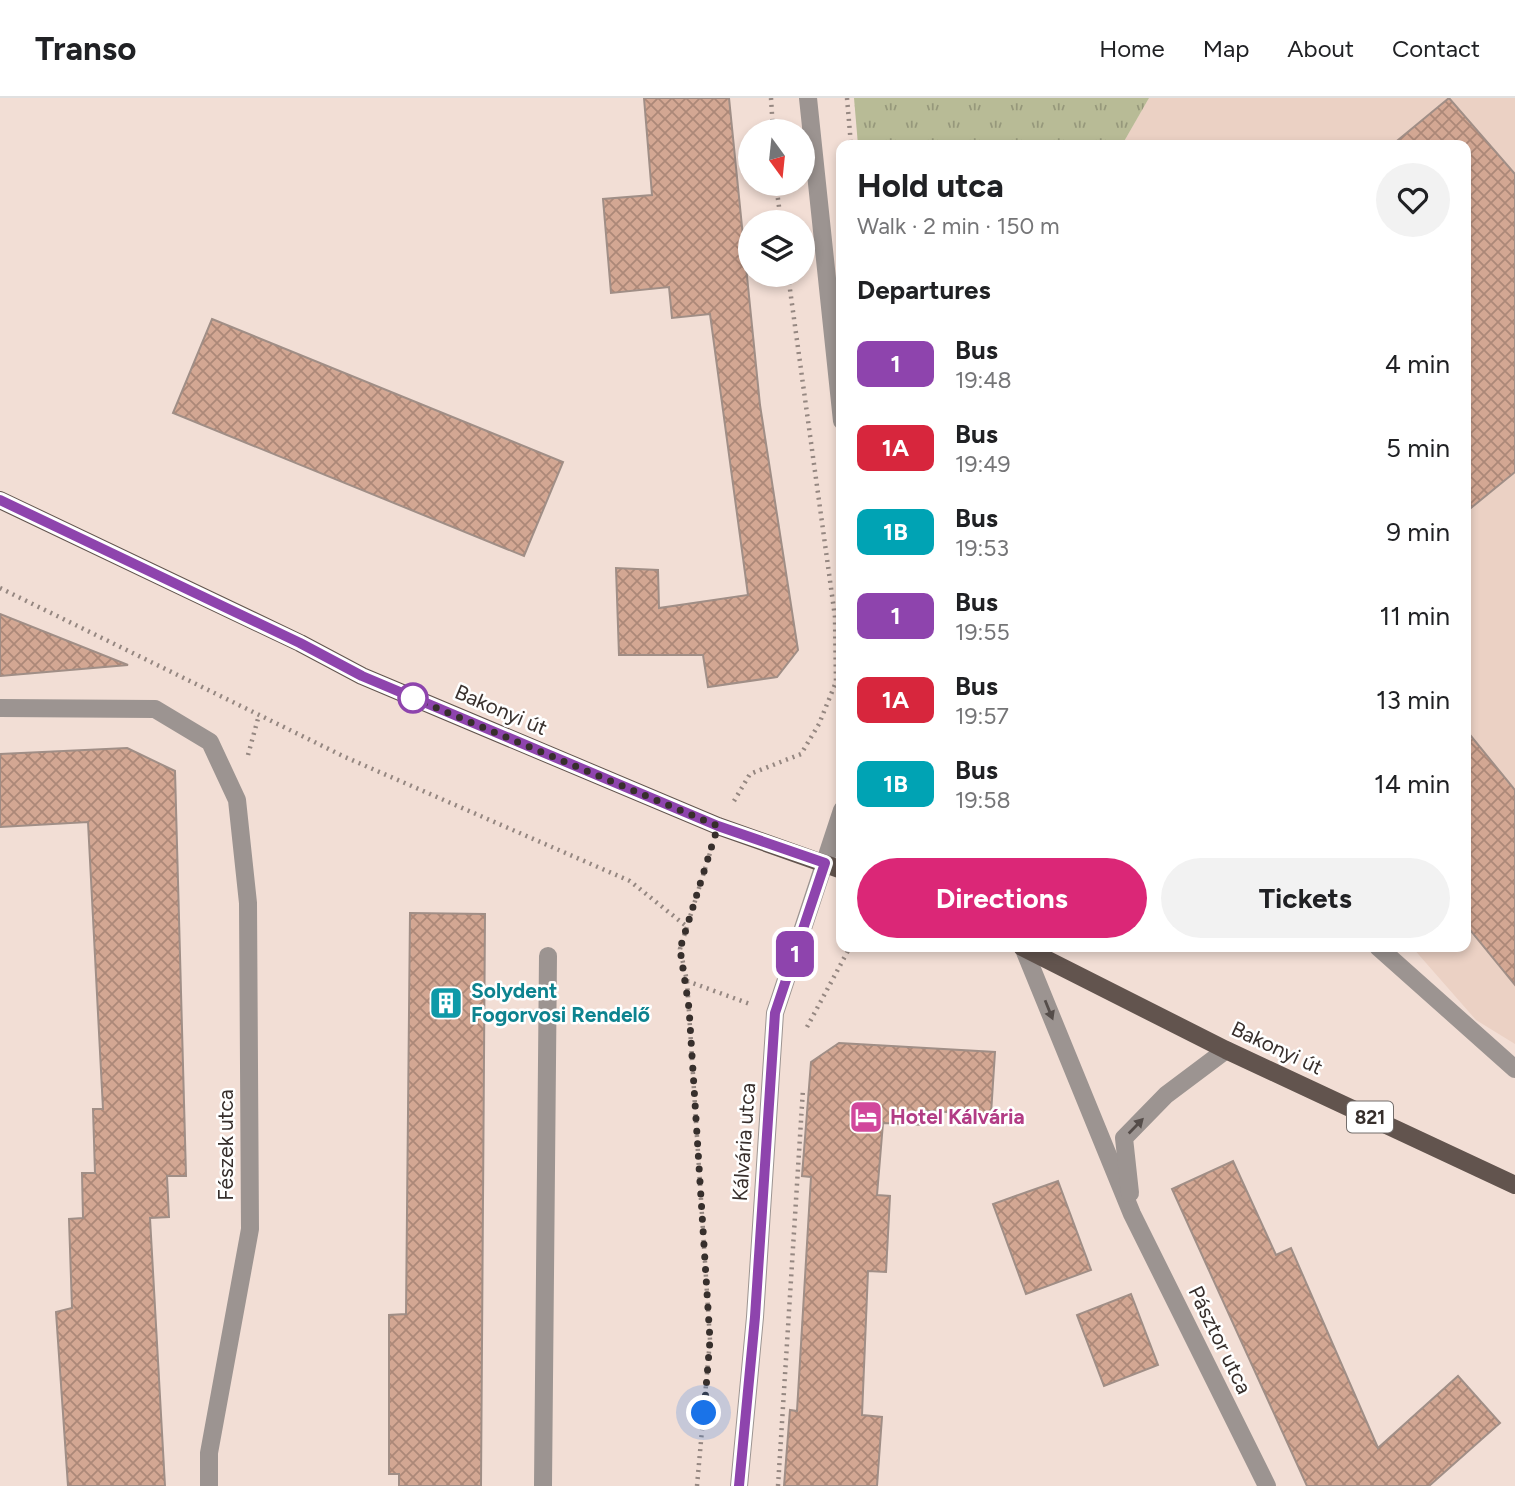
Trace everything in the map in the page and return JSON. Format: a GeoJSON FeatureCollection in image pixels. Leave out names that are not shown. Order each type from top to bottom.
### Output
{"type":"FeatureCollection","features":[{"type":"Feature","properties":{"kind":"main road","name":"Bakonyi út"},"geometry":{"type":"LineString","coordinates":[[0,500],[300,643],[362,676],[718,826],[833,867]]}},
{"type":"Feature","properties":{"kind":"main road","name":"Bakonyi út"},"geometry":{"type":"LineString","coordinates":[[1032,952],[1226,1049],[1515,1185]]}},
{"type":"Feature","properties":{"kind":"street"},"geometry":{"type":"LineString","coordinates":[[808,98],[836,364]]}},
{"type":"Feature","properties":{"kind":"street","name":"Fészek utca"},"geometry":{"type":"LineString","coordinates":[[0,708],[155,709],[210,742],[237,800],[248,903],[250,1229],[209,1454],[209,1486]]}},
{"type":"Feature","properties":{"kind":"street","name":"Kálvária utca"},"geometry":{"type":"LineString","coordinates":[[739,1486],[755,1317],[775,1013],[833,867],[836,848]]}},
{"type":"Feature","properties":{"kind":"street","name":"Pásztor utca"},"geometry":{"type":"LineString","coordinates":[[1024,952],[1132,1214],[1267,1486]]}},
{"type":"Feature","properties":{"kind":"street"},"geometry":{"type":"LineString","coordinates":[[1384,952],[1515,1069]]}},
{"type":"Feature","properties":{"kind":"street"},"geometry":{"type":"LineString","coordinates":[[543,1486],[548,956]]}},
{"type":"Feature","properties":{"kind":"street","name":"Pásztor utca"},"geometry":{"type":"LineString","coordinates":[[1132,1214],[1124,1138],[1166,1095],[1226,1049]]}},
{"type":"Feature","properties":{"kind":"path"},"geometry":{"type":"LineString","coordinates":[[771,98],[772,119]]}},
{"type":"Feature","properties":{"kind":"path"},"geometry":{"type":"LineString","coordinates":[[847,98],[851,140]]}},
{"type":"Feature","properties":{"kind":"path"},"geometry":{"type":"LineString","coordinates":[[697,1486],[710,1340],[689,1008],[680,949],[718,826],[750,774],[801,754],[819,724],[836,681],[835,617],[790,287]]}},
{"type":"Feature","properties":{"kind":"path"},"geometry":{"type":"LineString","coordinates":[[0,588],[345,757],[630,881],[686,926]]}},
{"type":"Feature","properties":{"kind":"path"},"geometry":{"type":"LineString","coordinates":[[806,1036],[807,1022],[847,952]]}},
{"type":"Feature","properties":{"kind":"path"},"geometry":{"type":"LineString","coordinates":[[778,1486],[804,1077]]}},
{"type":"Feature","properties":{"kind":"shaded area"},"geometry":{"type":"Polygon","coordinates":[[[1149,98],[1515,98],[1515,1044],[1476,1020],[1416,952],[1471,952],[1471,140],[1125,140],[1149,98]]]}},
{"type":"Feature","properties":{"kind":"green space"},"geometry":{"type":"Polygon","coordinates":[[[854,98],[1149,98],[1125,140],[858,140],[854,98]]]}},
{"type":"Feature","properties":{"kind":"building"},"geometry":{"type":"Polygon","coordinates":[[[644,98],[729,98],[740,210],[738,210],[738,287],[748,287],[760,405],[798,650],[777,677],[708,687],[703,655],[619,655],[616,568],[658,570],[659,608],[748,595],[710,314],[672,318],[669,287],[611,293],[603,199],[652,195],[644,98]]]}},
{"type":"Feature","properties":{"kind":"building"},"geometry":{"type":"Polygon","coordinates":[[[1449,98],[1515,174],[1515,472],[1471,508],[1471,140],[1398,140],[1449,98]]]}},
{"type":"Feature","properties":{"kind":"building"},"geometry":{"type":"Polygon","coordinates":[[[212,319],[563,462],[524,556],[173,413],[212,319]]]}},
{"type":"Feature","properties":{"kind":"building"},"geometry":{"type":"Polygon","coordinates":[[[0,614],[128,665],[0,676],[0,614]]]}},
{"type":"Feature","properties":{"kind":"building"},"geometry":{"type":"Polygon","coordinates":[[[1471,736],[1515,790],[1515,985],[1471,931],[1471,736]]]}},
{"type":"Feature","properties":{"kind":"building"},"geometry":{"type":"Polygon","coordinates":[[[127,748],[175,771],[186,1176],[167,1176],[169,1217],[150,1218],[165,1486],[68,1486],[56,1312],[72,1308],[69,1219],[83,1218],[82,1173],[95,1173],[93,1109],[103,1109],[88,822],[0,827],[0,754],[127,748]]]}},
{"type":"Feature","properties":{"kind":"building"},"geometry":{"type":"Polygon","coordinates":[[[410,913],[485,914],[481,1486],[399,1486],[399,1474],[389,1474],[389,1315],[406,1314],[410,913]]]}},
{"type":"Feature","properties":{"kind":"building"},"geometry":{"type":"Polygon","coordinates":[[[839,1043],[995,1052],[991,1114],[926,1111],[925,1125],[883,1123],[877,1195],[890,1196],[886,1272],[868,1271],[862,1415],[882,1417],[877,1486],[784,1486],[790,1410],[797,1411],[811,1177],[802,1176],[811,1062],[839,1043]]]}},
{"type":"Feature","properties":{"kind":"building"},"geometry":{"type":"Polygon","coordinates":[[[1233,1161],[1276,1255],[1291,1248],[1378,1448],[1458,1376],[1500,1423],[1429,1486],[1307,1486],[1172,1189],[1233,1161]]]}},
{"type":"Feature","properties":{"kind":"building"},"geometry":{"type":"Polygon","coordinates":[[[1058,1181],[1091,1270],[1026,1294],[993,1204],[1058,1181]]]}},
{"type":"Feature","properties":{"kind":"building"},"geometry":{"type":"Polygon","coordinates":[[[1131,1294],[1158,1365],[1104,1386],[1077,1315],[1131,1294]]]}},
{"type":"Feature","properties":{"kind":"bus line","name":"1"},"geometry":{"type":"LineString","coordinates":[[0,500],[300,643],[362,676],[718,826],[825,863],[775,1013],[755,1317],[739,1486]]}},
{"type":"Feature","properties":{"kind":"place","name":"Solydent Fogorvosi Rendelő"},"geometry":{"type":"Point","coordinates":[446,1003]}},
{"type":"Feature","properties":{"kind":"place","name":"Hotel Kálvária"},"geometry":{"type":"Point","coordinates":[866,1117]}},
{"type":"Feature","properties":{"kind":"route"},"geometry":{"type":"LineString","coordinates":[[413,698],[718,826],[680,949],[687,981],[710,1340],[704,1413]]}}]}
